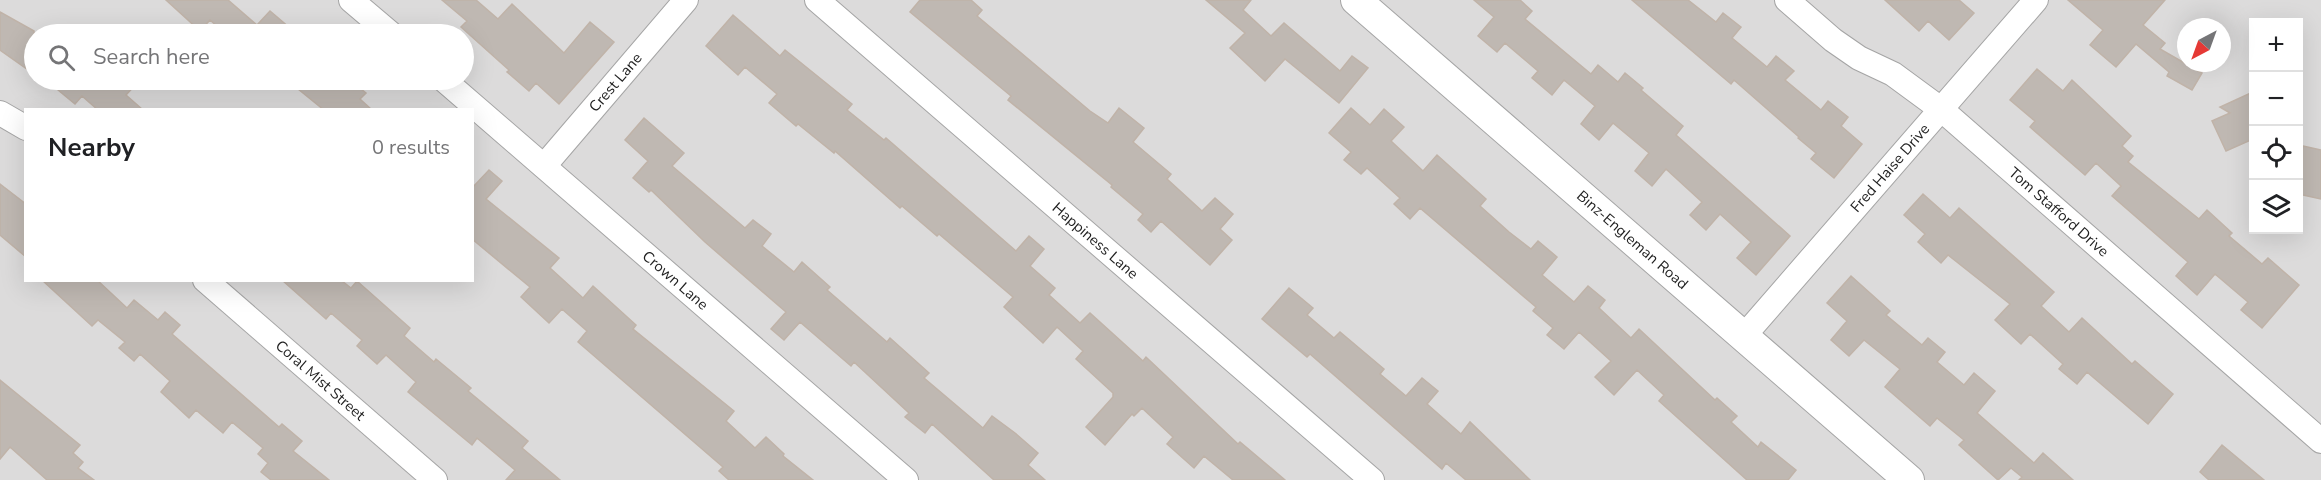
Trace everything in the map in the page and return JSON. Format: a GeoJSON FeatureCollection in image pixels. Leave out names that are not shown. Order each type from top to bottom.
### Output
{"type":"FeatureCollection","features":[{"type":"Feature","properties":{"kind":"street"},"geometry":{"type":"LineString","coordinates":[[351,0],[379,24]]}},
{"type":"Feature","properties":{"kind":"street","name":"Crest Lane"},"geometry":{"type":"LineString","coordinates":[[544,166],[686,0]]}},
{"type":"Feature","properties":{"kind":"street","name":"Happiness Lane"},"geometry":{"type":"LineString","coordinates":[[817,0],[1372,480]]}},
{"type":"Feature","properties":{"kind":"street","name":"Binz-Engleman Road"},"geometry":{"type":"LineString","coordinates":[[1356,0],[1909,480]]}},
{"type":"Feature","properties":{"kind":"street","name":"Tom Stafford Drive"},"geometry":{"type":"LineString","coordinates":[[1787,0],[1842,46],[1859,58],[1893,74],[1942,110],[2321,441]]}},
{"type":"Feature","properties":{"kind":"street","name":"Fred Haise Drive"},"geometry":{"type":"LineString","coordinates":[[1743,337],[2036,0]]}},
{"type":"Feature","properties":{"kind":"street","name":"Crown Lane"},"geometry":{"type":"LineString","coordinates":[[456,90],[906,480]]}},
{"type":"Feature","properties":{"kind":"street"},"geometry":{"type":"LineString","coordinates":[[0,113],[24,127]]}},
{"type":"Feature","properties":{"kind":"street","name":"Coral Mist Street"},"geometry":{"type":"LineString","coordinates":[[207,282],[435,480]]}},
{"type":"Feature","properties":{"kind":"shaded area"},"geometry":{"type":"Polygon","coordinates":[[[0,0],[2321,0],[2321,480],[0,480],[0,0]]]}},
{"type":"Feature","properties":{"kind":"building"},"geometry":{"type":"Polygon","coordinates":[[[166,0],[228,0],[256,24],[215,24],[210,20],[206,24],[192,24],[166,0]]]}},
{"type":"Feature","properties":{"kind":"building"},"geometry":{"type":"Polygon","coordinates":[[[442,0],[476,0],[498,19],[512,4],[564,53],[590,22],[614,42],[559,104],[536,83],[529,91],[507,72],[509,70],[474,39],[474,24],[464,24],[467,21],[442,0]]]}},
{"type":"Feature","properties":{"kind":"building"},"geometry":{"type":"Polygon","coordinates":[[[920,0],[971,0],[982,10],[977,16],[1090,111],[1108,123],[1119,108],[1144,128],[1133,142],[1171,174],[1167,179],[1202,211],[1215,198],[1233,214],[1220,229],[1232,240],[1210,265],[1161,221],[1151,232],[1138,220],[1143,214],[1111,187],[1112,185],[1008,100],[1011,96],[910,12],[920,0]]]}},
{"type":"Feature","properties":{"kind":"building"},"geometry":{"type":"Polygon","coordinates":[[[1206,0],[1251,0],[1243,10],[1271,36],[1284,23],[1340,71],[1352,56],[1368,68],[1339,103],[1285,59],[1265,81],[1230,48],[1245,33],[1206,0]]]}},
{"type":"Feature","properties":{"kind":"building"},"geometry":{"type":"Polygon","coordinates":[[[1474,0],[1520,0],[1532,11],[1525,19],[1591,74],[1598,65],[1618,82],[1625,73],[1683,126],[1676,135],[1790,236],[1756,275],[1737,258],[1751,242],[1720,214],[1706,230],[1690,215],[1702,202],[1666,169],[1652,186],[1635,171],[1649,153],[1613,123],[1599,140],[1581,124],[1595,106],[1564,80],[1552,95],[1532,78],[1538,71],[1505,43],[1497,52],[1478,36],[1494,17],[1474,0]]]}},
{"type":"Feature","properties":{"kind":"building"},"geometry":{"type":"Polygon","coordinates":[[[1632,0],[1688,0],[1716,22],[1723,13],[1741,27],[1732,38],[1767,67],[1776,56],[1794,71],[1785,80],[1821,110],[1828,101],[1848,117],[1841,126],[1862,144],[1834,178],[1811,159],[1816,153],[1799,137],[1734,80],[1731,84],[1632,0]]]}},
{"type":"Feature","properties":{"kind":"building"},"geometry":{"type":"Polygon","coordinates":[[[1885,0],[1959,0],[1974,13],[1949,40],[1928,21],[1919,31],[1885,0]]]}},
{"type":"Feature","properties":{"kind":"building"},"geometry":{"type":"Polygon","coordinates":[[[2068,0],[2165,0],[2143,25],[2165,43],[2160,49],[2177,59],[2177,72],[2202,73],[2192,90],[2167,76],[2169,72],[2136,44],[2116,67],[2090,45],[2103,30],[2068,0]]]}},
{"type":"Feature","properties":{"kind":"building"},"geometry":{"type":"Polygon","coordinates":[[[270,11],[285,24],[258,24],[270,11]]]}},
{"type":"Feature","properties":{"kind":"building"},"geometry":{"type":"Polygon","coordinates":[[[0,12],[24,25],[24,67],[0,50],[0,12]]]}},
{"type":"Feature","properties":{"kind":"building"},"geometry":{"type":"Polygon","coordinates":[[[733,15],[780,56],[785,50],[852,104],[847,110],[884,140],[886,138],[1016,251],[1029,236],[1044,249],[1030,266],[1055,288],[1049,295],[1080,323],[1090,313],[1143,361],[1146,357],[1238,444],[1240,442],[1285,480],[1233,480],[1204,456],[1194,468],[1167,444],[1173,437],[1142,408],[1134,416],[1132,414],[1105,445],[1086,427],[1113,397],[1113,393],[1076,359],[1083,351],[1057,327],[1043,343],[1004,307],[1013,297],[939,234],[937,236],[902,206],[900,208],[835,151],[834,153],[798,124],[796,126],[769,103],[777,94],[745,67],[738,75],[706,46],[733,15]]]}},
{"type":"Feature","properties":{"kind":"building"},"geometry":{"type":"Polygon","coordinates":[[[2037,69],[2063,91],[2072,80],[2131,136],[2122,146],[2133,156],[2128,162],[2199,219],[2207,210],[2232,233],[2229,236],[2262,264],[2268,258],[2299,285],[2262,328],[2241,310],[2248,302],[2215,274],[2197,295],[2176,276],[2188,262],[2112,196],[2121,186],[2096,163],[2085,175],[2030,127],[2035,121],[2010,100],[2037,69]]]}},
{"type":"Feature","properties":{"kind":"building"},"geometry":{"type":"Polygon","coordinates":[[[58,90],[131,90],[126,95],[141,108],[96,108],[82,96],[75,104],[58,90]]]}},
{"type":"Feature","properties":{"kind":"building"},"geometry":{"type":"Polygon","coordinates":[[[299,90],[362,90],[366,93],[360,99],[370,108],[322,108],[299,90]]]}},
{"type":"Feature","properties":{"kind":"building"},"geometry":{"type":"Polygon","coordinates":[[[2249,94],[2249,141],[2226,151],[2212,121],[2230,113],[2220,107],[2249,94]]]}},
{"type":"Feature","properties":{"kind":"building"},"geometry":{"type":"Polygon","coordinates":[[[1351,108],[1370,125],[1384,109],[1404,127],[1391,141],[1423,171],[1437,155],[1486,199],[1480,206],[1509,232],[1531,249],[1538,241],[1557,257],[1542,275],[1574,302],[1588,286],[1605,300],[1599,308],[1631,338],[1639,329],[1715,400],[1717,398],[1737,416],[1731,422],[1758,447],[1761,442],[1796,470],[1788,480],[1747,480],[1659,401],[1664,395],[1637,370],[1614,395],[1595,377],[1611,361],[1579,332],[1564,349],[1547,335],[1553,328],[1533,311],[1536,307],[1420,208],[1410,219],[1394,204],[1400,198],[1367,168],[1361,174],[1344,160],[1351,152],[1329,133],[1351,108]]]}},
{"type":"Feature","properties":{"kind":"building"},"geometry":{"type":"Polygon","coordinates":[[[644,118],[684,153],[672,166],[745,228],[753,220],[771,234],[762,246],[794,272],[802,262],[830,287],[827,290],[887,342],[890,338],[929,373],[924,378],[983,428],[992,416],[1015,433],[1038,453],[1028,465],[1045,480],[994,480],[932,424],[925,433],[905,417],[909,413],[854,362],[851,366],[800,322],[784,340],[771,329],[786,312],[705,242],[651,190],[649,192],[633,178],[648,161],[625,140],[644,118]]]}},
{"type":"Feature","properties":{"kind":"building"},"geometry":{"type":"Polygon","coordinates":[[[2303,146],[2321,150],[2321,199],[2303,195],[2303,146]]]}},
{"type":"Feature","properties":{"kind":"building"},"geometry":{"type":"Polygon","coordinates":[[[489,170],[502,181],[486,199],[559,258],[550,268],[583,298],[593,286],[636,325],[633,329],[734,411],[726,421],[755,448],[766,437],[784,454],[783,456],[813,480],[729,480],[719,471],[723,467],[578,342],[587,331],[562,309],[549,323],[521,297],[530,287],[474,241],[474,186],[489,170]]]}},
{"type":"Feature","properties":{"kind":"building"},"geometry":{"type":"Polygon","coordinates":[[[0,184],[24,202],[24,255],[0,235],[0,184]]]}},
{"type":"Feature","properties":{"kind":"building"},"geometry":{"type":"Polygon","coordinates":[[[1923,194],[1950,218],[1959,208],[2054,292],[2041,306],[2069,332],[2082,318],[2132,364],[2135,361],[2173,394],[2148,424],[2087,372],[2077,384],[2059,369],[2063,364],[2030,334],[2021,344],[1995,320],[2010,304],[1948,255],[1941,263],[1918,242],[1925,234],[1904,215],[1923,194]]]}},
{"type":"Feature","properties":{"kind":"building"},"geometry":{"type":"Polygon","coordinates":[[[1851,276],[1890,311],[1886,315],[1922,345],[1928,338],[1945,352],[1937,362],[1964,385],[1974,373],[1995,391],[1977,413],[2034,463],[2043,453],[2073,480],[2019,480],[2022,477],[2011,468],[1998,480],[1959,445],[1964,440],[1937,418],[1930,426],[1885,387],[1900,369],[1864,340],[1849,356],[1831,340],[1847,321],[1827,303],[1851,276]]]}},
{"type":"Feature","properties":{"kind":"building"},"geometry":{"type":"Polygon","coordinates":[[[44,282],[99,282],[127,308],[134,300],[158,320],[165,312],[180,325],[172,334],[279,427],[282,424],[302,441],[293,451],[329,480],[271,480],[261,472],[268,463],[258,454],[263,448],[232,422],[223,433],[196,410],[189,418],[161,392],[170,381],[140,354],[134,361],[119,348],[125,342],[98,320],[92,326],[44,282]]]}},
{"type":"Feature","properties":{"kind":"building"},"geometry":{"type":"Polygon","coordinates":[[[284,282],[343,282],[351,288],[358,282],[410,328],[404,336],[434,362],[436,359],[471,388],[468,391],[528,441],[522,448],[560,480],[506,480],[515,470],[477,438],[472,445],[408,392],[416,382],[386,355],[377,364],[357,346],[362,340],[331,313],[326,319],[284,282]]]}},
{"type":"Feature","properties":{"kind":"building"},"geometry":{"type":"Polygon","coordinates":[[[1289,288],[1313,308],[1307,315],[1334,338],[1340,332],[1384,369],[1380,374],[1406,396],[1422,378],[1438,391],[1427,404],[1461,434],[1470,422],[1530,480],[1466,480],[1446,463],[1442,469],[1310,354],[1307,357],[1262,319],[1289,288]]]}},
{"type":"Feature","properties":{"kind":"building"},"geometry":{"type":"Polygon","coordinates":[[[0,380],[80,445],[73,453],[83,462],[78,468],[94,480],[47,480],[10,447],[0,459],[0,380]]]}},
{"type":"Feature","properties":{"kind":"building"},"geometry":{"type":"Polygon","coordinates":[[[2222,445],[2264,480],[2209,480],[2200,472],[2222,445]]]}}]}
